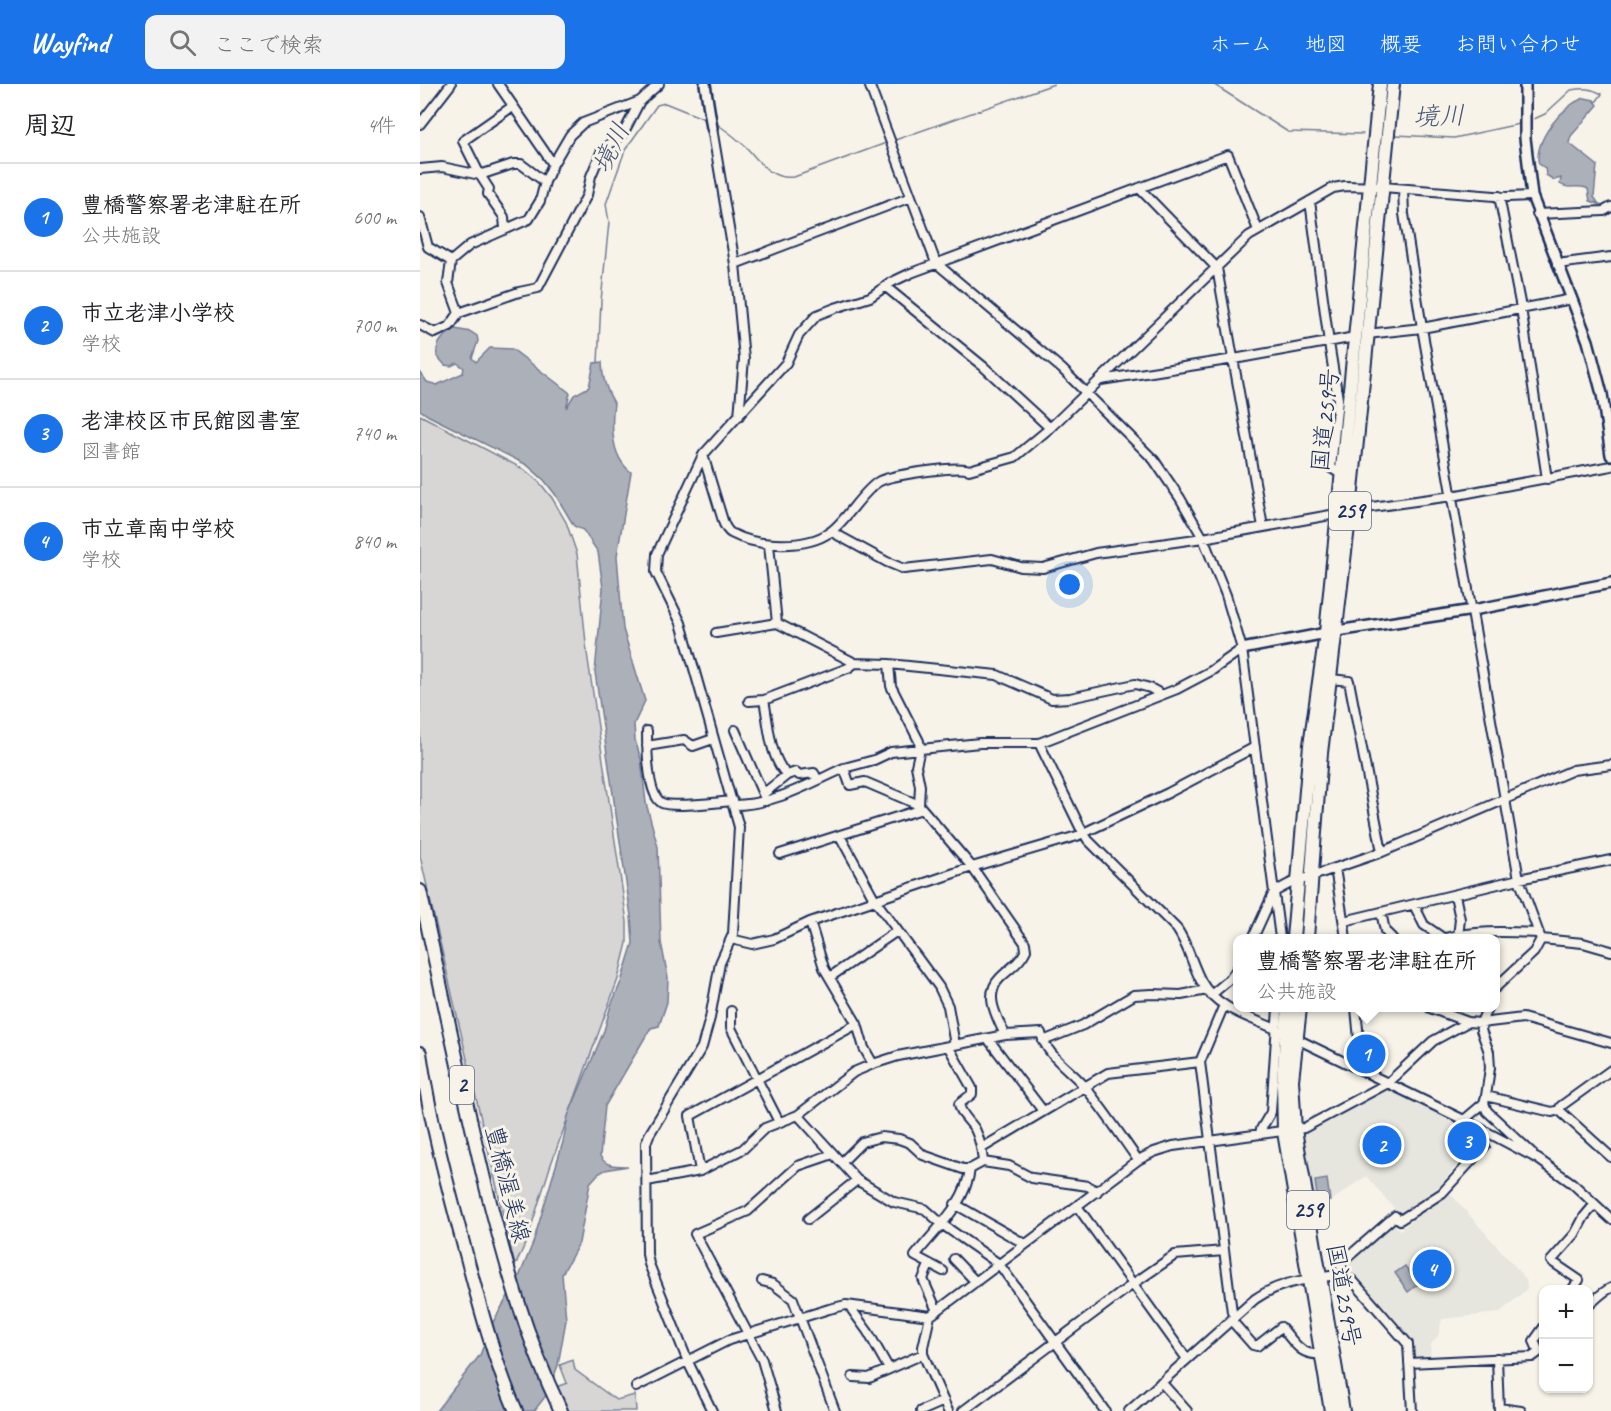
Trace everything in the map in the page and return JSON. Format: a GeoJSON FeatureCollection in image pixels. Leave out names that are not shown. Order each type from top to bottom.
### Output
{"type":"FeatureCollection","features":[{"type":"Feature","properties":{"kind":"main road","name":"国道259号"},"geometry":{"type":"LineString","coordinates":[[1293,934],[1310,745],[1350,510],[1361,336],[1376,187],[1380,84]]}},
{"type":"Feature","properties":{"kind":"main road","name":"国道259号"},"geometry":{"type":"LineString","coordinates":[[1376,187],[1393,84]]}},
{"type":"Feature","properties":{"kind":"main road","name":"国道259号"},"geometry":{"type":"LineString","coordinates":[[1307,934],[1321,753],[1331,679],[1336,514],[1361,336]]}},
{"type":"Feature","properties":{"kind":"main road","name":"豊橋渥美線"},"geometry":{"type":"LineString","coordinates":[[420,891],[470,1120],[509,1278],[529,1339],[561,1411]]}},
{"type":"Feature","properties":{"kind":"main road","name":"国道259号"},"geometry":{"type":"LineString","coordinates":[[1288,1012],[1283,1083],[1289,1131],[1314,1279],[1343,1411]]}},
{"type":"Feature","properties":{"kind":"main road","name":"国道259号"},"geometry":{"type":"LineString","coordinates":[[1289,1131],[1300,1012]]}},
{"type":"Feature","properties":{"kind":"main road","name":"2"},"geometry":{"type":"LineString","coordinates":[[420,1053],[428,1105],[485,1324],[505,1387],[516,1411]]}},
{"type":"Feature","properties":{"kind":"main road","name":"国道259号"},"geometry":{"type":"LineString","coordinates":[[1314,1279],[1321,1354],[1331,1411]]}},
{"type":"Feature","properties":{"kind":"street"},"geometry":{"type":"LineString","coordinates":[[420,124],[451,84]]}},
{"type":"Feature","properties":{"kind":"street"},"geometry":{"type":"LineString","coordinates":[[498,84],[553,165]]}},
{"type":"Feature","properties":{"kind":"street"},"geometry":{"type":"LineString","coordinates":[[459,313],[448,284],[452,261],[470,245],[529,219],[540,201],[553,165],[575,129],[583,123],[640,101],[659,84]]}},
{"type":"Feature","properties":{"kind":"street"},"geometry":{"type":"LineString","coordinates":[[705,84],[735,264],[744,359],[739,416]]}},
{"type":"Feature","properties":{"kind":"street"},"geometry":{"type":"LineString","coordinates":[[869,84],[936,263],[1062,369],[1154,460],[1180,498],[1203,538],[1226,595],[1242,649],[1279,934]]}},
{"type":"Feature","properties":{"kind":"street"},"geometry":{"type":"LineString","coordinates":[[1525,84],[1525,138],[1532,196],[1537,214],[1588,341],[1602,394],[1611,455]]}},
{"type":"Feature","properties":{"kind":"street"},"geometry":{"type":"LineString","coordinates":[[420,325],[435,333],[440,332],[450,326],[459,313],[519,292],[538,288],[587,195],[591,176],[602,150],[623,134],[640,101]]}},
{"type":"Feature","properties":{"kind":"street"},"geometry":{"type":"LineString","coordinates":[[505,229],[504,217],[488,194],[489,189],[463,141],[513,106]]}},
{"type":"Feature","properties":{"kind":"street"},"geometry":{"type":"LineString","coordinates":[[712,1411],[688,1362],[649,1264],[646,1143],[702,1047],[720,963],[732,939],[739,827],[681,623],[656,572],[657,554],[703,455],[786,363],[799,335],[817,315],[870,297],[911,273],[936,263],[1228,155],[1258,230]]}},
{"type":"Feature","properties":{"kind":"street"},"geometry":{"type":"LineString","coordinates":[[420,169],[442,167],[480,176],[513,164],[520,164],[545,182]]}},
{"type":"Feature","properties":{"kind":"street"},"geometry":{"type":"LineString","coordinates":[[703,455],[724,524],[730,534],[769,545],[816,541],[832,532],[878,482],[893,477],[963,467],[969,470],[1015,457],[1050,428],[1147,333],[1258,230],[1334,188],[1376,187],[1499,196],[1532,196]]}},
{"type":"Feature","properties":{"kind":"street"},"geometry":{"type":"LineString","coordinates":[[1139,188],[1217,268],[1263,527]]}},
{"type":"Feature","properties":{"kind":"street"},"geometry":{"type":"LineString","coordinates":[[1403,189],[1404,214],[1422,328],[1519,879],[1540,936],[1534,952],[1500,982]]}},
{"type":"Feature","properties":{"kind":"street"},"geometry":{"type":"LineString","coordinates":[[1499,196],[1521,308],[1547,479]]}},
{"type":"Feature","properties":{"kind":"street"},"geometry":{"type":"LineString","coordinates":[[735,264],[911,197]]}},
{"type":"Feature","properties":{"kind":"street"},"geometry":{"type":"LineString","coordinates":[[1310,201],[1338,399],[1331,468],[1341,474]]}},
{"type":"Feature","properties":{"kind":"street"},"geometry":{"type":"LineString","coordinates":[[1537,214],[1604,211],[1611,207]]}},
{"type":"Feature","properties":{"kind":"street"},"geometry":{"type":"LineString","coordinates":[[420,217],[421,230],[428,247],[452,261]]}},
{"type":"Feature","properties":{"kind":"street"},"geometry":{"type":"LineString","coordinates":[[1557,264],[1611,257]]}},
{"type":"Feature","properties":{"kind":"street"},"geometry":{"type":"LineString","coordinates":[[886,287],[984,367],[1050,428]]}},
{"type":"Feature","properties":{"kind":"street"},"geometry":{"type":"LineString","coordinates":[[1101,380],[1361,336],[1422,328],[1572,299]]}},
{"type":"Feature","properties":{"kind":"street"},"geometry":{"type":"LineString","coordinates":[[1350,510],[1452,496],[1611,466]]}},
{"type":"Feature","properties":{"kind":"street"},"geometry":{"type":"LineString","coordinates":[[832,532],[886,562],[904,569],[992,559],[1021,567],[1043,568],[1096,553],[1203,538],[1336,514]]}},
{"type":"Feature","properties":{"kind":"street"},"geometry":{"type":"LineString","coordinates":[[769,545],[777,623]]}},
{"type":"Feature","properties":{"kind":"street"},"geometry":{"type":"LineString","coordinates":[[647,731],[647,767],[658,799],[662,802],[751,805],[891,752],[980,743],[1039,743],[1177,689],[1211,671],[1242,649],[1331,632],[1473,610],[1611,583]]}},
{"type":"Feature","properties":{"kind":"street"},"geometry":{"type":"LineString","coordinates":[[716,633],[777,623],[855,663],[889,664],[997,675],[1052,699],[1070,698],[1135,684],[1161,694]]}},
{"type":"Feature","properties":{"kind":"street"},"geometry":{"type":"LineString","coordinates":[[749,701],[764,700],[848,668],[855,663]]}},
{"type":"Feature","properties":{"kind":"street"},"geometry":{"type":"LineString","coordinates":[[889,664],[891,687],[919,741],[920,749],[916,766],[920,786],[920,807]]}},
{"type":"Feature","properties":{"kind":"street"},"geometry":{"type":"LineString","coordinates":[[1331,679],[1349,681],[1382,852]]}},
{"type":"Feature","properties":{"kind":"street"},"geometry":{"type":"LineString","coordinates":[[764,700],[774,753],[780,768],[787,775]]}},
{"type":"Feature","properties":{"kind":"street"},"geometry":{"type":"LineString","coordinates":[[735,730],[765,798]]}},
{"type":"Feature","properties":{"kind":"street"},"geometry":{"type":"LineString","coordinates":[[647,746],[684,740],[693,746],[713,740]]}},
{"type":"Feature","properties":{"kind":"street"},"geometry":{"type":"LineString","coordinates":[[1039,743],[1084,833],[1177,929],[1209,993],[1233,1009]]}},
{"type":"Feature","properties":{"kind":"street"},"geometry":{"type":"LineString","coordinates":[[732,939],[752,944],[774,939],[810,922],[972,867],[1084,833],[1168,793],[1255,747]]}},
{"type":"Feature","properties":{"kind":"street"},"geometry":{"type":"LineString","coordinates":[[1254,934],[1274,892],[1297,881],[1382,852],[1574,770],[1611,765]]}},
{"type":"Feature","properties":{"kind":"street"},"geometry":{"type":"LineString","coordinates":[[844,768],[850,785],[865,782],[920,807],[972,867],[1024,943],[1026,950],[1022,959],[999,978],[991,998],[992,1007],[1005,1035]]}},
{"type":"Feature","properties":{"kind":"street"},"geometry":{"type":"LineString","coordinates":[[765,798],[787,775],[796,772],[799,775],[814,773],[818,780]]}},
{"type":"Feature","properties":{"kind":"street"},"geometry":{"type":"LineString","coordinates":[[780,854],[840,836],[920,807]]}},
{"type":"Feature","properties":{"kind":"street"},"geometry":{"type":"LineString","coordinates":[[840,836],[875,900],[939,987],[948,1006],[951,1046],[972,1088],[972,1094],[959,1104],[960,1110],[975,1129],[982,1148],[983,1162]]}},
{"type":"Feature","properties":{"kind":"street"},"geometry":{"type":"LineString","coordinates":[[1344,921],[1519,879],[1611,860]]}},
{"type":"Feature","properties":{"kind":"street"},"geometry":{"type":"LineString","coordinates":[[1335,868],[1345,934]]}},
{"type":"Feature","properties":{"kind":"street"},"geometry":{"type":"LineString","coordinates":[[1455,895],[1460,919],[1459,934]]}},
{"type":"Feature","properties":{"kind":"street"},"geometry":{"type":"LineString","coordinates":[[1414,905],[1424,925],[1437,934]]}},
{"type":"Feature","properties":{"kind":"street"},"geometry":{"type":"LineString","coordinates":[[1381,912],[1388,934]]}},
{"type":"Feature","properties":{"kind":"street"},"geometry":{"type":"LineString","coordinates":[[810,922],[824,968],[857,1024],[864,1048],[873,1064]]}},
{"type":"Feature","properties":{"kind":"street"},"geometry":{"type":"LineString","coordinates":[[830,977],[897,931]]}},
{"type":"Feature","properties":{"kind":"street"},"geometry":{"type":"LineString","coordinates":[[1484,934],[1510,932],[1540,936],[1583,943],[1611,951]]}},
{"type":"Feature","properties":{"kind":"street"},"geometry":{"type":"LineString","coordinates":[[1043,1041],[1074,1030],[1134,995],[1209,993],[1233,975]]}},
{"type":"Feature","properties":{"kind":"street"},"geometry":{"type":"LineString","coordinates":[[1224,1005],[1200,1062],[1233,1318],[1253,1345],[1257,1346],[1281,1327],[1303,1352],[1309,1355],[1321,1354]]}},
{"type":"Feature","properties":{"kind":"street"},"geometry":{"type":"LineString","coordinates":[[731,1011],[731,1028],[779,1122]]}},
{"type":"Feature","properties":{"kind":"street"},"geometry":{"type":"LineString","coordinates":[[1239,1012],[1278,1030]]}},
{"type":"Feature","properties":{"kind":"street"},"geometry":{"type":"LineString","coordinates":[[1260,1134],[1271,1112],[1278,1012]]}},
{"type":"Feature","properties":{"kind":"street"},"geometry":{"type":"LineString","coordinates":[[1354,1067],[1360,1050],[1356,1012]]}},
{"type":"Feature","properties":{"kind":"street"},"geometry":{"type":"LineString","coordinates":[[1441,1012],[1468,1022],[1481,1023],[1523,1018],[1611,1043]]}},
{"type":"Feature","properties":{"kind":"street"},"geometry":{"type":"LineString","coordinates":[[1485,1012],[1481,1023],[1489,1052],[1490,1068],[1485,1100],[1487,1111],[1538,1159],[1572,1183],[1611,1219]]}},
{"type":"Feature","properties":{"kind":"street"},"geometry":{"type":"LineString","coordinates":[[948,1411],[923,1354],[930,1316],[1025,1244],[1138,1160],[1173,1146],[1289,1131],[1316,1123],[1388,1083],[1433,1041],[1468,1022]]}},
{"type":"Feature","properties":{"kind":"street"},"geometry":{"type":"LineString","coordinates":[[700,1171],[690,1116],[857,1024]]}},
{"type":"Feature","properties":{"kind":"street"},"geometry":{"type":"LineString","coordinates":[[647,1181],[700,1171],[743,1149],[760,1131],[798,1115],[854,1072],[873,1064],[898,1056],[989,1040],[1005,1035],[1041,1033],[1043,1041],[1085,1087],[1138,1160]]}},
{"type":"Feature","properties":{"kind":"street"},"geometry":{"type":"LineString","coordinates":[[989,1040],[1043,1111]]}},
{"type":"Feature","properties":{"kind":"street"},"geometry":{"type":"LineString","coordinates":[[1301,1041],[1464,1120],[1538,1159]]}},
{"type":"Feature","properties":{"kind":"street"},"geometry":{"type":"LineString","coordinates":[[982,1148],[1108,1073],[1200,1062]]}},
{"type":"Feature","properties":{"kind":"street"},"geometry":{"type":"LineString","coordinates":[[1485,1100],[1552,1112],[1558,1110],[1611,1070]]}},
{"type":"Feature","properties":{"kind":"street"},"geometry":{"type":"LineString","coordinates":[[1464,1120],[1485,1100]]}},
{"type":"Feature","properties":{"kind":"street"},"geometry":{"type":"LineString","coordinates":[[1558,1110],[1611,1157]]}},
{"type":"Feature","properties":{"kind":"street"},"geometry":{"type":"LineString","coordinates":[[798,1115],[857,1179],[894,1202],[925,1209],[943,1225],[999,1264],[1105,1411]]}},
{"type":"Feature","properties":{"kind":"street"},"geometry":{"type":"LineString","coordinates":[[1344,1276],[1340,1264],[1395,1216],[1400,1220],[1442,1193],[1485,1146],[1478,1134],[1479,1129]]}},
{"type":"Feature","properties":{"kind":"street"},"geometry":{"type":"LineString","coordinates":[[842,1162],[862,1142],[881,1137],[899,1139],[910,1143],[923,1155],[963,1169],[970,1169],[983,1162],[1010,1166],[1032,1178],[1088,1186],[1097,1192]]}},
{"type":"Feature","properties":{"kind":"street"},"geometry":{"type":"LineString","coordinates":[[777,1411],[765,1366],[695,1234],[748,1210],[798,1166],[834,1154]]}},
{"type":"Feature","properties":{"kind":"street"},"geometry":{"type":"LineString","coordinates":[[943,1271],[915,1257],[925,1242],[943,1225],[968,1182],[970,1169]]}},
{"type":"Feature","properties":{"kind":"street"},"geometry":{"type":"LineString","coordinates":[[808,1219],[857,1179]]}},
{"type":"Feature","properties":{"kind":"street"},"geometry":{"type":"LineString","coordinates":[[955,1204],[1025,1244]]}},
{"type":"Feature","properties":{"kind":"street"},"geometry":{"type":"LineString","coordinates":[[1576,1285],[1579,1280],[1551,1260],[1575,1234],[1584,1217],[1595,1204]]}},
{"type":"Feature","properties":{"kind":"street"},"geometry":{"type":"LineString","coordinates":[[1077,1206],[1187,1359]]}},
{"type":"Feature","properties":{"kind":"street"},"geometry":{"type":"LineString","coordinates":[[963,1411],[1175,1255],[1224,1251]]}},
{"type":"Feature","properties":{"kind":"street"},"geometry":{"type":"LineString","coordinates":[[954,1259],[976,1282]]}},
{"type":"Feature","properties":{"kind":"street"},"geometry":{"type":"LineString","coordinates":[[929,1265],[923,1279],[937,1311]]}},
{"type":"Feature","properties":{"kind":"street"},"geometry":{"type":"LineString","coordinates":[[1129,1411],[1255,1299],[1278,1285],[1336,1275],[1353,1281],[1408,1344],[1412,1411]]}},
{"type":"Feature","properties":{"kind":"street"},"geometry":{"type":"LineString","coordinates":[[762,1281],[773,1284],[793,1299],[835,1411]]}},
{"type":"Feature","properties":{"kind":"street"},"geometry":{"type":"LineString","coordinates":[[1593,1303],[1600,1298],[1605,1290],[1611,1288]]}},
{"type":"Feature","properties":{"kind":"street"},"geometry":{"type":"LineString","coordinates":[[636,1387],[747,1333],[829,1309],[852,1306],[930,1316]]}},
{"type":"Feature","properties":{"kind":"street"},"geometry":{"type":"LineString","coordinates":[[852,1306],[852,1310],[868,1332],[889,1369]]}},
{"type":"Feature","properties":{"kind":"street"},"geometry":{"type":"LineString","coordinates":[[1409,1363],[1537,1355],[1539,1352],[1534,1341],[1539,1334]]}},
{"type":"Feature","properties":{"kind":"street"},"geometry":{"type":"LineString","coordinates":[[853,1377],[869,1378],[923,1354]]}},
{"type":"Feature","properties":{"kind":"street"},"geometry":{"type":"LineString","coordinates":[[1497,1358],[1499,1410],[1521,1411]]}},
{"type":"Feature","properties":{"kind":"street"},"geometry":{"type":"LineString","coordinates":[[1161,1382],[1187,1411]]}},
{"type":"Feature","properties":{"kind":"street"},"geometry":{"type":"LineString","coordinates":[[921,1411],[944,1401]]}},
{"type":"Feature","properties":{"kind":"shaded area"},"geometry":{"type":"Polygon","coordinates":[[[1585,98],[1594,100],[1598,105],[1571,136],[1569,143],[1597,165],[1594,197],[1599,204],[1590,201],[1588,189],[1563,186],[1560,184],[1561,178],[1554,180],[1546,175],[1545,168],[1539,164],[1540,145],[1545,135],[1559,115],[1577,101],[1585,98]]]}},
{"type":"Feature","properties":{"kind":"shaded area"},"geometry":{"type":"Polygon","coordinates":[[[455,329],[471,332],[477,336],[478,341],[472,358],[476,362],[490,348],[512,349],[570,393],[566,408],[574,395],[589,387],[594,363],[602,362],[605,384],[614,403],[613,431],[616,450],[624,466],[631,472],[617,556],[623,629],[645,701],[634,724],[635,740],[641,759],[646,803],[658,847],[661,942],[668,978],[667,1002],[659,1026],[651,1028],[605,1106],[600,1156],[609,1164],[628,1166],[605,1170],[590,1183],[579,1243],[562,1274],[566,1320],[558,1365],[548,1393],[534,1411],[436,1411],[480,1355],[493,1322],[519,1277],[533,1243],[563,1142],[568,1116],[604,1031],[633,943],[595,672],[603,588],[598,552],[583,530],[574,526],[544,480],[527,465],[420,410],[420,372],[427,382],[437,385],[463,373],[464,368],[457,363],[451,366],[445,365],[437,356],[439,343],[444,336],[455,329]]]}},
{"type":"Feature","properties":{"kind":"shaded area"},"geometry":{"type":"Polygon","coordinates":[[[420,415],[525,470],[552,498],[566,522],[577,554],[587,653],[627,922],[627,943],[618,979],[550,1167],[527,1240],[515,1266],[420,856],[420,415]]]}},
{"type":"Feature","properties":{"kind":"shaded area"},"geometry":{"type":"Polygon","coordinates":[[[1389,1088],[1468,1128],[1456,1138],[1466,1153],[1440,1186],[1400,1215],[1366,1176],[1313,1214],[1302,1134],[1316,1129],[1389,1088]]]}},
{"type":"Feature","properties":{"kind":"shaded area"},"geometry":{"type":"Polygon","coordinates":[[[1327,1179],[1330,1201],[1318,1203],[1315,1181],[1327,1179]]]}},
{"type":"Feature","properties":{"kind":"shaded area"},"geometry":{"type":"Polygon","coordinates":[[[1448,1191],[1526,1279],[1527,1289],[1499,1313],[1442,1319],[1438,1336],[1431,1344],[1430,1356],[1414,1356],[1411,1338],[1357,1278],[1347,1274],[1345,1265],[1393,1223],[1400,1230],[1448,1191]]]}},
{"type":"Feature","properties":{"kind":"shaded area"},"geometry":{"type":"Polygon","coordinates":[[[1405,1266],[1418,1284],[1408,1292],[1395,1273],[1405,1266]]]}},
{"type":"Feature","properties":{"kind":"shaded area"},"geometry":{"type":"Polygon","coordinates":[[[573,1360],[575,1370],[616,1400],[635,1395],[636,1411],[569,1411],[556,1387],[567,1383],[560,1365],[573,1360]]]}},
{"type":"Feature","properties":{"kind":"waterway","name":"境川"},"geometry":{"type":"LineString","coordinates":[[895,140],[1054,84]]}},
{"type":"Feature","properties":{"kind":"waterway","name":"境川"},"geometry":{"type":"LineString","coordinates":[[1213,84],[1288,132],[1363,134]]}},
{"type":"Feature","properties":{"kind":"waterway","name":"境川"},"geometry":{"type":"LineString","coordinates":[[1534,119],[1545,114],[1571,90],[1587,89],[1602,94],[1596,102]]}},
{"type":"Feature","properties":{"kind":"waterway","name":"境川"},"geometry":{"type":"LineString","coordinates":[[598,363],[601,301],[609,222],[606,204],[625,150],[657,105],[665,103],[707,120]]}},
{"type":"Feature","properties":{"kind":"waterway","name":"境川"},"geometry":{"type":"LineString","coordinates":[[717,124],[744,145],[765,168],[785,177],[794,177],[886,143]]}},
{"type":"Feature","properties":{"kind":"waterway","name":"境川"},"geometry":{"type":"LineString","coordinates":[[1396,135],[1454,138],[1519,124]]}},
{"type":"Feature","properties":{"kind":"waterway","name":"境川"},"geometry":{"type":"LineString","coordinates":[[1598,204],[1605,205],[1611,202]]}},
{"type":"Feature","properties":{"kind":"place","name":"豊橋警察署老津駐在所"},"geometry":{"type":"Point","coordinates":[1366,1054]}},
{"type":"Feature","properties":{"kind":"place","name":"老津校区市民館図書室"},"geometry":{"type":"Point","coordinates":[1467,1141]}},
{"type":"Feature","properties":{"kind":"place","name":"市立老津小学校"},"geometry":{"type":"Point","coordinates":[1382,1145]}},
{"type":"Feature","properties":{"kind":"place","name":"市立章南中学校"},"geometry":{"type":"Point","coordinates":[1432,1269]}}]}
